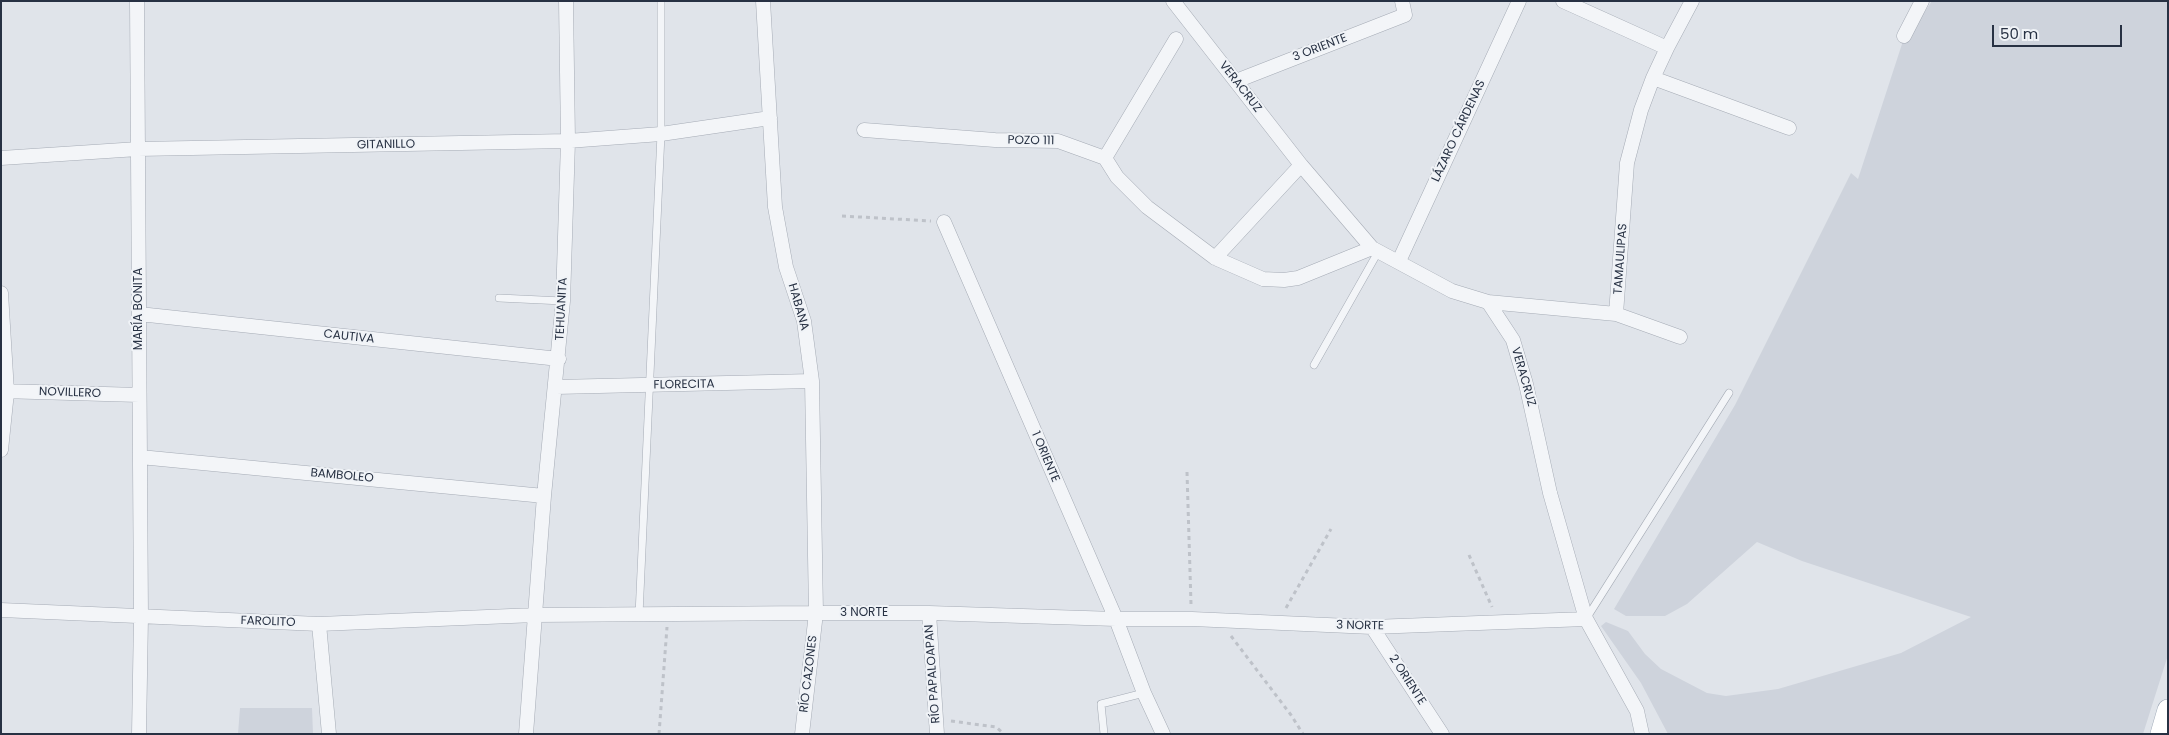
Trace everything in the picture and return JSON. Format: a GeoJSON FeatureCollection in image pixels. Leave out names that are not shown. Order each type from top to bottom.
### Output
{"type":"FeatureCollection","features":[{"type":"Feature","properties":{"kind":"main road"},"geometry":{"type":"LineString","coordinates":[[2161,734],[2168,710]]}},
{"type":"Feature","properties":{"kind":"street","name":"MARÍA BONITA"},"geometry":{"type":"LineString","coordinates":[[137,1],[141,617],[139,734]]}},
{"type":"Feature","properties":{"kind":"street","name":"TEHUANITA"},"geometry":{"type":"LineString","coordinates":[[526,734],[544,496],[559,359],[563,301],[568,141],[566,1]]}},
{"type":"Feature","properties":{"kind":"street","name":"HABANA"},"geometry":{"type":"LineString","coordinates":[[763,1],[774,207],[786,267],[804,320],[812,381],[816,614]]}},
{"type":"Feature","properties":{"kind":"street","name":"VERACRUZ"},"geometry":{"type":"LineString","coordinates":[[1173,1],[1301,165],[1375,250],[1399,261],[1452,291],[1488,302],[1512,340],[1526,384],[1550,493],[1586,619],[1637,711],[1642,734]]}},
{"type":"Feature","properties":{"kind":"street","name":"LÁZARO CÁRDENAS"},"geometry":{"type":"LineString","coordinates":[[1399,261],[1519,1]]}},
{"type":"Feature","properties":{"kind":"street"},"geometry":{"type":"LineString","coordinates":[[1563,1],[1667,48]]}},
{"type":"Feature","properties":{"kind":"street","name":"TAMAULIPAS"},"geometry":{"type":"LineString","coordinates":[[1616,314],[1627,163],[1641,110],[1653,78],[1692,1]]}},
{"type":"Feature","properties":{"kind":"street"},"geometry":{"type":"LineString","coordinates":[[1904,36],[1922,1]]}},
{"type":"Feature","properties":{"kind":"street","name":"3 ORIENTE"},"geometry":{"type":"LineString","coordinates":[[1236,81],[1404,8]]}},
{"type":"Feature","properties":{"kind":"street"},"geometry":{"type":"LineString","coordinates":[[1176,39],[1105,158],[1117,177],[1146,207],[1215,258],[1263,279],[1284,280],[1298,278],[1375,250]]}},
{"type":"Feature","properties":{"kind":"street"},"geometry":{"type":"LineString","coordinates":[[1653,78],[1789,128]]}},
{"type":"Feature","properties":{"kind":"street","name":"GITANILLO"},"geometry":{"type":"LineString","coordinates":[[1,158],[138,149],[568,141],[661,134],[770,118]]}},
{"type":"Feature","properties":{"kind":"street","name":"POZO 111"},"geometry":{"type":"LineString","coordinates":[[864,130],[995,140],[1058,141],[1105,158]]}},
{"type":"Feature","properties":{"kind":"street"},"geometry":{"type":"LineString","coordinates":[[1215,258],[1301,165]]}},
{"type":"Feature","properties":{"kind":"street","name":"1 ORIENTE"},"geometry":{"type":"LineString","coordinates":[[944,222],[1116,619],[1144,693],[1163,734]]}},
{"type":"Feature","properties":{"kind":"street"},"geometry":{"type":"LineString","coordinates":[[1,293],[4,392],[1,450]]}},
{"type":"Feature","properties":{"kind":"street"},"geometry":{"type":"LineString","coordinates":[[1488,302],[1616,314],[1680,338]]}},
{"type":"Feature","properties":{"kind":"street","name":"CAUTIVA"},"geometry":{"type":"LineString","coordinates":[[139,314],[559,359]]}},
{"type":"Feature","properties":{"kind":"street","name":"FLORECITA"},"geometry":{"type":"LineString","coordinates":[[556,386],[812,381]]}},
{"type":"Feature","properties":{"kind":"street","name":"NOVILLERO"},"geometry":{"type":"LineString","coordinates":[[4,392],[140,395]]}},
{"type":"Feature","properties":{"kind":"street","name":"BAMBOLEO"},"geometry":{"type":"LineString","coordinates":[[140,457],[544,496]]}},
{"type":"Feature","properties":{"kind":"street","name":"FAROLITO"},"geometry":{"type":"LineString","coordinates":[[1,610],[319,624],[535,615]]}},
{"type":"Feature","properties":{"kind":"street","name":"RÍO CAZONES"},"geometry":{"type":"LineString","coordinates":[[802,734],[816,614]]}},
{"type":"Feature","properties":{"kind":"street","name":"3 NORTE"},"geometry":{"type":"LineString","coordinates":[[535,615],[929,614],[1192,619],[1220,622],[1372,627],[1500,624],[1586,619]]}},
{"type":"Feature","properties":{"kind":"street","name":"RÍO PAPALOAPAN"},"geometry":{"type":"LineString","coordinates":[[929,614],[937,734]]}},
{"type":"Feature","properties":{"kind":"street"},"geometry":{"type":"LineString","coordinates":[[319,624],[329,734]]}},
{"type":"Feature","properties":{"kind":"street","name":"2 ORIENTE"},"geometry":{"type":"LineString","coordinates":[[1372,627],[1442,734]]}},
{"type":"Feature","properties":{"kind":"lane"},"geometry":{"type":"LineString","coordinates":[[639,615],[661,134],[661,1]]}},
{"type":"Feature","properties":{"kind":"lane"},"geometry":{"type":"LineString","coordinates":[[1314,365],[1375,250]]}},
{"type":"Feature","properties":{"kind":"lane"},"geometry":{"type":"LineString","coordinates":[[499,298],[563,301]]}},
{"type":"Feature","properties":{"kind":"lane"},"geometry":{"type":"LineString","coordinates":[[1586,619],[1729,393]]}},
{"type":"Feature","properties":{"kind":"lane"},"geometry":{"type":"LineString","coordinates":[[1104,734],[1101,704],[1144,693]]}},
{"type":"Feature","properties":{"kind":"path"},"geometry":{"type":"LineString","coordinates":[[842,216],[944,222]]}},
{"type":"Feature","properties":{"kind":"path"},"geometry":{"type":"LineString","coordinates":[[1187,472],[1192,619]]}},
{"type":"Feature","properties":{"kind":"path"},"geometry":{"type":"LineString","coordinates":[[1277,624],[1331,529]]}},
{"type":"Feature","properties":{"kind":"path"},"geometry":{"type":"LineString","coordinates":[[1469,555],[1500,624]]}},
{"type":"Feature","properties":{"kind":"path"},"geometry":{"type":"LineString","coordinates":[[659,734],[668,615]]}},
{"type":"Feature","properties":{"kind":"path"},"geometry":{"type":"LineString","coordinates":[[1220,622],[1291,715],[1303,734]]}},
{"type":"Feature","properties":{"kind":"path"},"geometry":{"type":"LineString","coordinates":[[936,719],[996,726],[1004,734]]}},
{"type":"Feature","properties":{"kind":"shaded area"},"geometry":{"type":"Polygon","coordinates":[[[1932,1],[2168,1],[2168,655],[2143,734],[1668,734],[1641,683],[1601,626],[1606,622],[1628,631],[1645,654],[1661,669],[1707,693],[1726,696],[1778,689],[1901,653],[1971,617],[1802,561],[1757,542],[1687,604],[1665,616],[1626,616],[1614,609],[1735,405],[1851,173],[1858,179],[1902,44],[1932,1]]]}},
{"type":"Feature","properties":{"kind":"shaded area"},"geometry":{"type":"Polygon","coordinates":[[[240,708],[312,708],[313,734],[238,734],[240,708]]]}}]}
